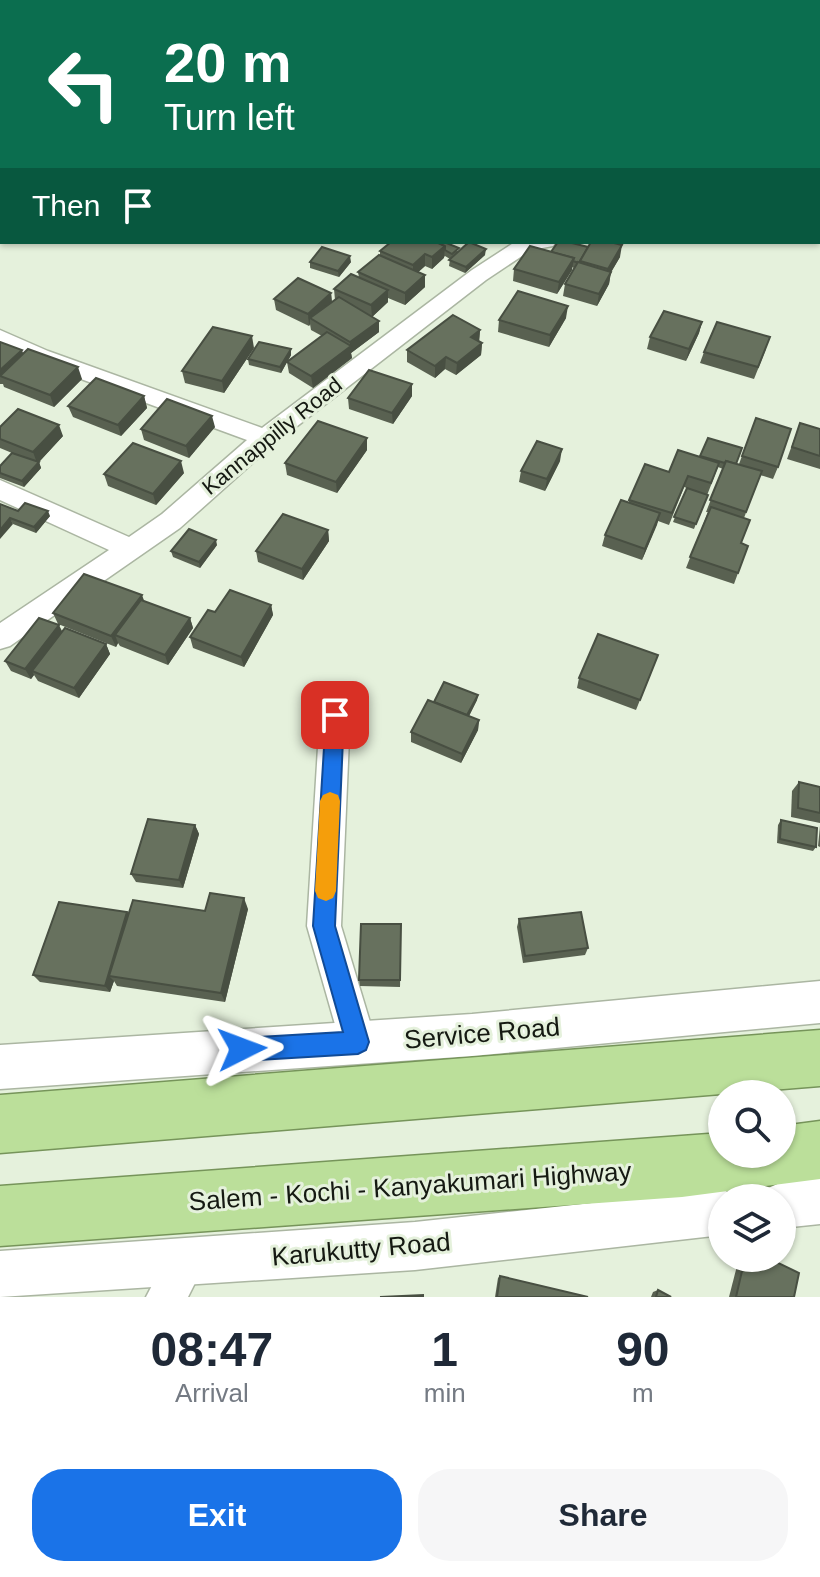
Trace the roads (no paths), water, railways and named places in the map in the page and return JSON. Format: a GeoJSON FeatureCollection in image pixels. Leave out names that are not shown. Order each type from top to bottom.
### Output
{"type":"FeatureCollection","features":[{"type":"Feature","properties":{"kind":"highway"},"geometry":{"type":"LineString","coordinates":[[0,1124],[189,1107],[653,1074],[820,1058]]}},
{"type":"Feature","properties":{"kind":"highway","name":"Salem - Kochi - Kanyakumari Highway"},"geometry":{"type":"LineString","coordinates":[[0,1216],[682,1168],[820,1150]]}},
{"type":"Feature","properties":{"kind":"street","name":"Kannappilly Road"},"geometry":{"type":"LineString","coordinates":[[0,638],[171,521],[265,438],[479,275],[525,245],[532,244]]}},
{"type":"Feature","properties":{"kind":"street"},"geometry":{"type":"LineString","coordinates":[[0,337],[40,356],[265,438]]}},
{"type":"Feature","properties":{"kind":"street"},"geometry":{"type":"LineString","coordinates":[[0,489],[131,549]]}},
{"type":"Feature","properties":{"kind":"street"},"geometry":{"type":"LineString","coordinates":[[335,715],[324,926],[358,1042]]}},
{"type":"Feature","properties":{"kind":"street","name":"Service Road"},"geometry":{"type":"LineString","coordinates":[[0,1067],[472,1035],[820,1002]]}},
{"type":"Feature","properties":{"kind":"street"},"geometry":{"type":"LineString","coordinates":[[796,1204],[820,1201]]}},
{"type":"Feature","properties":{"kind":"street","name":"Karukutty Road"},"geometry":{"type":"LineString","coordinates":[[0,1275],[176,1280],[415,1246],[708,1214]]}}]}
